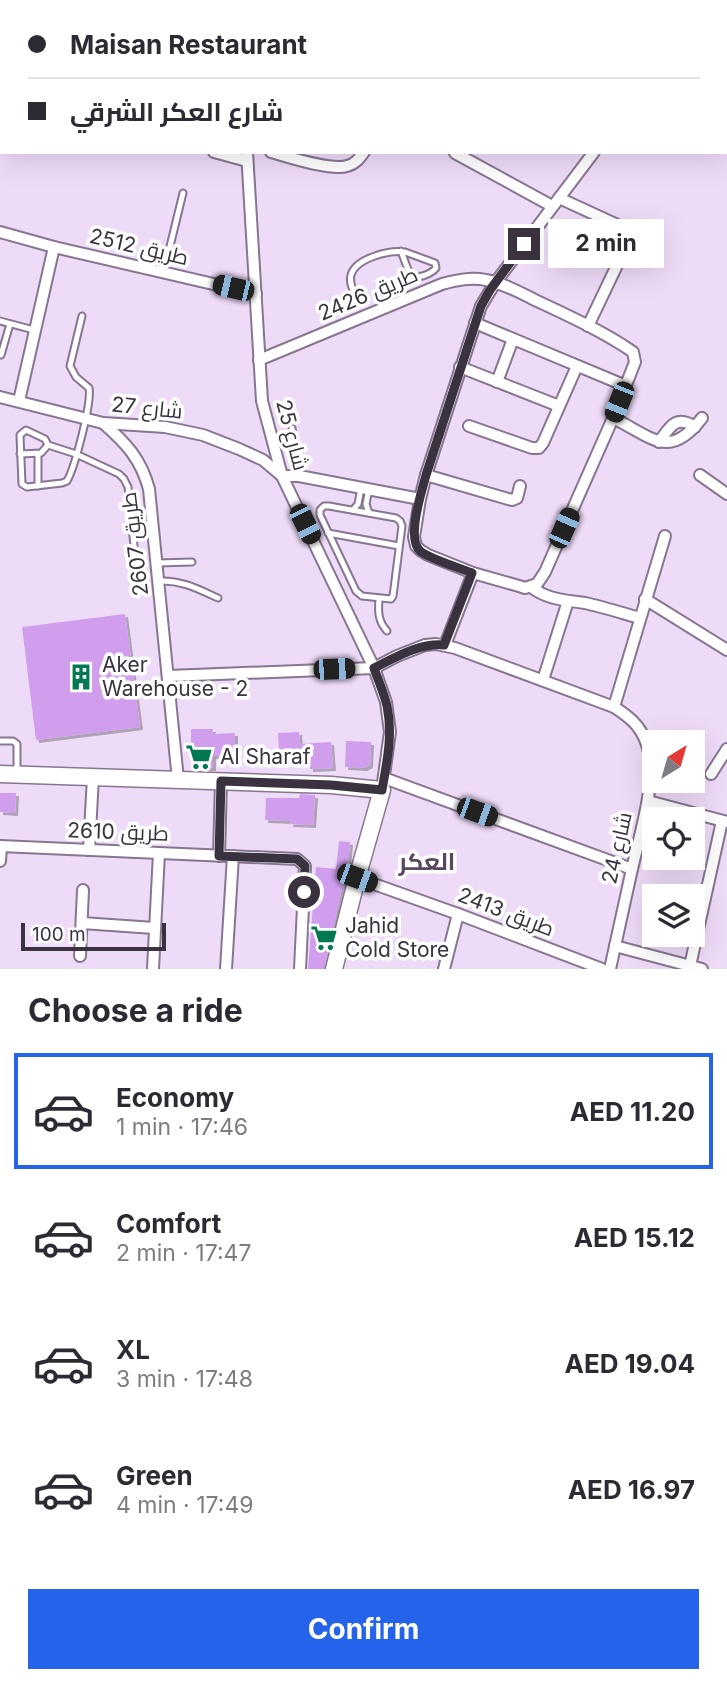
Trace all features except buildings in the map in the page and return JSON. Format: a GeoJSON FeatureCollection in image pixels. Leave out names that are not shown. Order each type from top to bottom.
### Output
{"type":"FeatureCollection","features":[{"type":"Feature","properties":{"kind":"street"},"geometry":{"type":"LineString","coordinates":[[227,154],[247,157]]}},
{"type":"Feature","properties":{"kind":"street"},"geometry":{"type":"LineString","coordinates":[[279,154],[334,167],[346,167],[356,162],[362,154]]}},
{"type":"Feature","properties":{"kind":"street"},"geometry":{"type":"LineString","coordinates":[[457,154],[556,202],[628,231],[630,239],[587,326]]}},
{"type":"Feature","properties":{"kind":"street"},"geometry":{"type":"LineString","coordinates":[[592,154],[495,282],[481,306],[426,475],[414,537],[416,546],[424,553],[472,573],[531,587],[546,596],[640,618]]}},
{"type":"Feature","properties":{"kind":"street","name":"شارع 25"},"geometry":{"type":"LineString","coordinates":[[247,157],[262,401],[282,476],[374,668],[386,702],[390,732],[383,784]]}},
{"type":"Feature","properties":{"kind":"street","name":"طريق 2512"},"geometry":{"type":"LineString","coordinates":[[0,232],[256,293]]}},
{"type":"Feature","properties":{"kind":"street"},"geometry":{"type":"LineString","coordinates":[[19,401],[54,247]]}},
{"type":"Feature","properties":{"kind":"street","name":"طريق 2426"},"geometry":{"type":"LineString","coordinates":[[259,360],[442,284],[465,279],[495,282]]}},
{"type":"Feature","properties":{"kind":"street"},"geometry":{"type":"LineString","coordinates":[[495,282],[587,326],[631,350],[635,356],[613,418],[545,572],[541,580],[531,587]]}},
{"type":"Feature","properties":{"kind":"street"},"geometry":{"type":"LineString","coordinates":[[475,323],[626,386]]}},
{"type":"Feature","properties":{"kind":"street"},"geometry":{"type":"LineString","coordinates":[[498,382],[513,339]]}},
{"type":"Feature","properties":{"kind":"street"},"geometry":{"type":"LineString","coordinates":[[468,426],[539,448],[577,366]]}},
{"type":"Feature","properties":{"kind":"street"},"geometry":{"type":"LineString","coordinates":[[460,368],[559,406]]}},
{"type":"Feature","properties":{"kind":"street","name":"شارع 27"},"geometry":{"type":"LineString","coordinates":[[0,397],[103,423],[165,427],[203,435],[263,460],[282,476]]}},
{"type":"Feature","properties":{"kind":"street"},"geometry":{"type":"LineString","coordinates":[[613,418],[659,442],[669,443],[687,435],[699,423],[678,422],[670,427],[659,442]]}},
{"type":"Feature","properties":{"kind":"street","name":"طريق 2607"},"geometry":{"type":"LineString","coordinates":[[103,423],[126,444],[143,470],[151,499],[178,780]]}},
{"type":"Feature","properties":{"kind":"street"},"geometry":{"type":"LineString","coordinates":[[426,475],[512,500],[517,498],[520,486]]}},
{"type":"Feature","properties":{"kind":"street"},"geometry":{"type":"LineString","coordinates":[[700,475],[727,494]]}},
{"type":"Feature","properties":{"kind":"street"},"geometry":{"type":"LineString","coordinates":[[282,476],[299,476],[420,499]]}},
{"type":"Feature","properties":{"kind":"street"},"geometry":{"type":"LineString","coordinates":[[614,707],[665,536]]}},
{"type":"Feature","properties":{"kind":"street"},"geometry":{"type":"LineString","coordinates":[[444,645],[472,573]]}},
{"type":"Feature","properties":{"kind":"street"},"geometry":{"type":"LineString","coordinates":[[645,599],[727,650]]}},
{"type":"Feature","properties":{"kind":"street"},"geometry":{"type":"LineString","coordinates":[[543,680],[568,601]]}},
{"type":"Feature","properties":{"kind":"street","name":"شارع 24"},"geometry":{"type":"LineString","coordinates":[[374,668],[425,645],[444,645],[614,707],[630,717],[639,728],[650,755],[648,801],[610,969]]}},
{"type":"Feature","properties":{"kind":"street"},"geometry":{"type":"LineString","coordinates":[[168,676],[374,668]]}},
{"type":"Feature","properties":{"kind":"street"},"geometry":{"type":"LineString","coordinates":[[711,774],[727,749]]}},
{"type":"Feature","properties":{"kind":"street"},"geometry":{"type":"LineString","coordinates":[[0,774],[331,785],[383,784],[632,869]]}},
{"type":"Feature","properties":{"kind":"street"},"geometry":{"type":"LineString","coordinates":[[89,850],[93,777]]}},
{"type":"Feature","properties":{"kind":"street"},"geometry":{"type":"LineString","coordinates":[[219,856],[221,781]]}},
{"type":"Feature","properties":{"kind":"street"},"geometry":{"type":"LineString","coordinates":[[334,969],[383,784]]}},
{"type":"Feature","properties":{"kind":"street"},"geometry":{"type":"LineString","coordinates":[[648,801],[724,821],[690,966]]}},
{"type":"Feature","properties":{"kind":"street","name":"طريق 2610"},"geometry":{"type":"LineString","coordinates":[[0,862],[0,846],[293,858],[305,866],[300,969]]}},
{"type":"Feature","properties":{"kind":"street"},"geometry":{"type":"LineString","coordinates":[[153,969],[159,853]]}},
{"type":"Feature","properties":{"kind":"street"},"geometry":{"type":"LineString","coordinates":[[226,969],[233,856]]}},
{"type":"Feature","properties":{"kind":"street","name":"طريق 2413"},"geometry":{"type":"LineString","coordinates":[[357,878],[602,969]]}},
{"type":"Feature","properties":{"kind":"street"},"geometry":{"type":"LineString","coordinates":[[80,956],[83,890]]}},
{"type":"Feature","properties":{"kind":"street"},"geometry":{"type":"LineString","coordinates":[[444,969],[458,914]]}},
{"type":"Feature","properties":{"kind":"street"},"geometry":{"type":"LineString","coordinates":[[82,923],[154,928]]}},
{"type":"Feature","properties":{"kind":"street"},"geometry":{"type":"LineString","coordinates":[[615,946],[702,969]]}},
{"type":"Feature","properties":{"kind":"lane"},"geometry":{"type":"LineString","coordinates":[[164,272],[183,193]]}},
{"type":"Feature","properties":{"kind":"lane"},"geometry":{"type":"LineString","coordinates":[[356,297],[351,275],[355,268],[378,254],[401,251],[436,264],[436,268],[414,278],[410,275],[401,251]]}},
{"type":"Feature","properties":{"kind":"lane"},"geometry":{"type":"LineString","coordinates":[[420,276],[426,291]]}},
{"type":"Feature","properties":{"kind":"lane"},"geometry":{"type":"LineString","coordinates":[[82,316],[71,366],[74,374],[88,385],[90,391],[85,419],[76,454],[67,481],[25,487],[22,484],[20,435],[23,431],[32,432],[45,439],[48,445],[76,454],[118,474],[127,483],[138,585]]}},
{"type":"Feature","properties":{"kind":"lane"},"geometry":{"type":"LineString","coordinates":[[0,321],[35,330]]}},
{"type":"Feature","properties":{"kind":"lane"},"geometry":{"type":"LineString","coordinates":[[1,355],[10,324]]}},
{"type":"Feature","properties":{"kind":"lane"},"geometry":{"type":"LineString","coordinates":[[292,428],[299,476]]}},
{"type":"Feature","properties":{"kind":"lane"},"geometry":{"type":"LineString","coordinates":[[20,454],[38,454],[45,451],[48,445]]}},
{"type":"Feature","properties":{"kind":"lane"},"geometry":{"type":"LineString","coordinates":[[38,454],[38,486]]}},
{"type":"Feature","properties":{"kind":"lane"},"geometry":{"type":"LineString","coordinates":[[352,510],[365,488]]}},
{"type":"Feature","properties":{"kind":"lane"},"geometry":{"type":"LineString","coordinates":[[365,488],[369,513]]}},
{"type":"Feature","properties":{"kind":"lane"},"geometry":{"type":"LineString","coordinates":[[330,506],[369,513],[396,518],[402,526],[393,596],[389,600],[360,596],[357,593],[320,515],[322,508],[330,506]]}},
{"type":"Feature","properties":{"kind":"lane"},"geometry":{"type":"LineString","coordinates":[[328,533],[399,546]]}},
{"type":"Feature","properties":{"kind":"lane"},"geometry":{"type":"LineString","coordinates":[[158,563],[192,562]]}},
{"type":"Feature","properties":{"kind":"lane"},"geometry":{"type":"LineString","coordinates":[[159,581],[183,583],[218,598]]}},
{"type":"Feature","properties":{"kind":"lane"},"geometry":{"type":"LineString","coordinates":[[379,599],[379,616],[387,631]]}},
{"type":"Feature","properties":{"kind":"lane"},"geometry":{"type":"LineString","coordinates":[[0,741],[13,741],[17,744],[17,774]]}},
{"type":"Feature","properties":{"kind":"place","name":"Aker Warehouse - 2"},"geometry":{"type":"Point","coordinates":[81,677]}},
{"type":"Feature","properties":{"kind":"place","name":"Al Sharaf"},"geometry":{"type":"Point","coordinates":[199,757]}},
{"type":"Feature","properties":{"kind":"place","name":"Jahid Cold Store"},"geometry":{"type":"Point","coordinates":[324,938]}},
{"type":"Feature","properties":{"kind":"district","name":"العكر"},"geometry":{"type":"Point","coordinates":[427,862]}},
{"type":"Feature","properties":{"kind":"route"},"geometry":{"type":"LineString","coordinates":[[304,892],[305,866],[297,859],[219,856],[221,781],[331,785],[382,790],[390,732],[386,702],[374,668],[425,645],[444,645],[472,573],[424,553],[416,546],[414,537],[420,499],[481,306],[524,244]]}}]}
